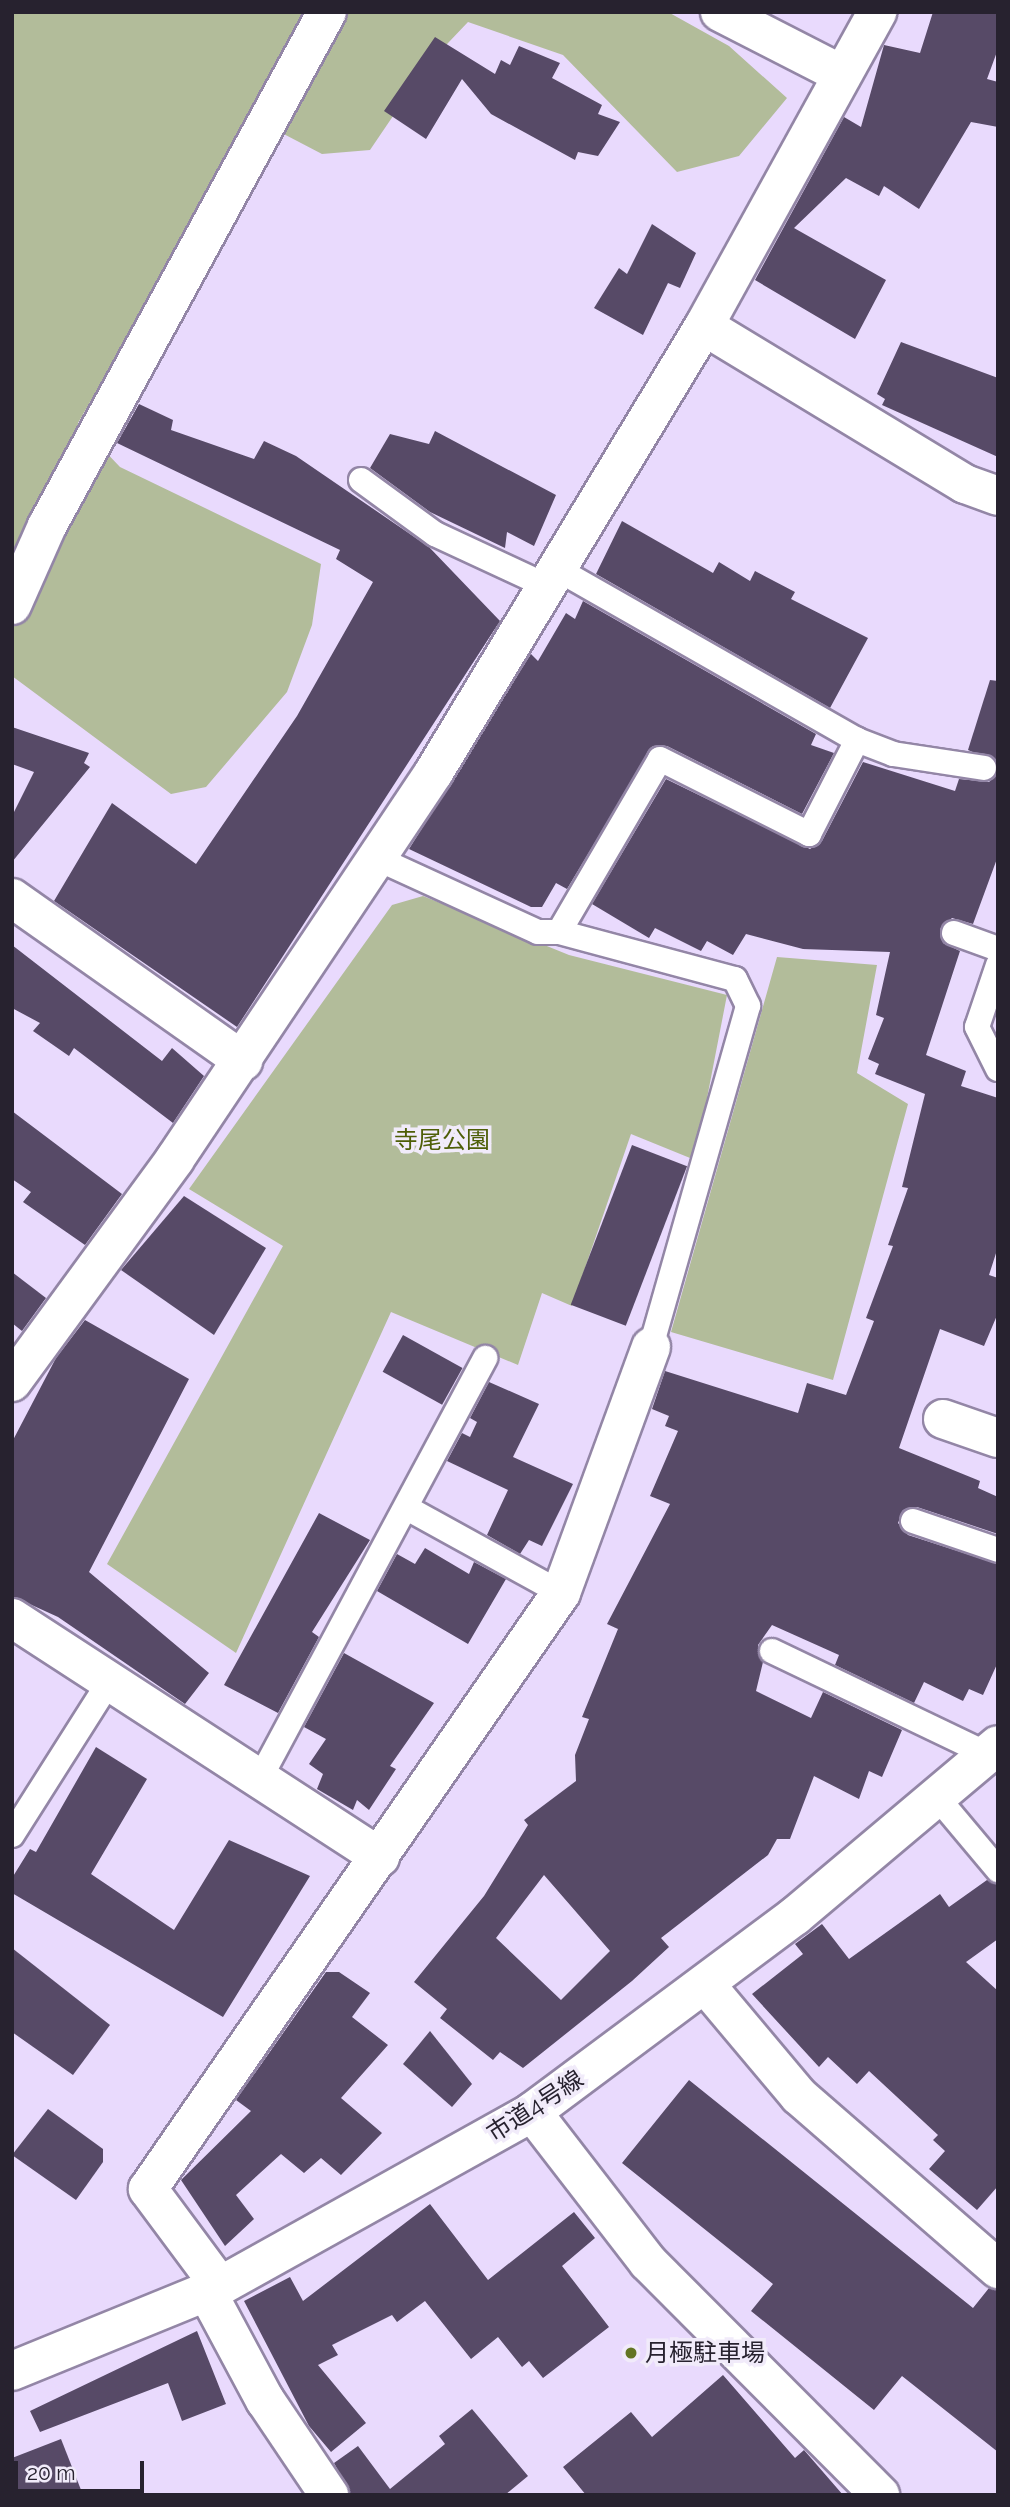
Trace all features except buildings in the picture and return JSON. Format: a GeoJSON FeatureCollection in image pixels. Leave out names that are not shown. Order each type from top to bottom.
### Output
{"type":"FeatureCollection","features":[{"type":"Feature","properties":{"kind":"street"},"geometry":{"type":"LineString","coordinates":[[12,604],[47,526],[327,12]]}},
{"type":"Feature","properties":{"kind":"street"},"geometry":{"type":"LineString","coordinates":[[720,12],[841,74]]}},
{"type":"Feature","properties":{"kind":"street"},"geometry":{"type":"LineString","coordinates":[[12,1381],[243,1061],[552,577],[704,326],[877,12]]}},
{"type":"Feature","properties":{"kind":"street"},"geometry":{"type":"LineString","coordinates":[[704,326],[965,484],[998,496]]}},
{"type":"Feature","properties":{"kind":"street"},"geometry":{"type":"LineString","coordinates":[[12,898],[243,1061]]}},
{"type":"Feature","properties":{"kind":"street"},"geometry":{"type":"LineString","coordinates":[[329,2495],[265,2400],[214,2289],[148,2189],[561,1592],[651,1347]]}},
{"type":"Feature","properties":{"kind":"street"},"geometry":{"type":"LineString","coordinates":[[943,1419],[998,1438]]}},
{"type":"Feature","properties":{"kind":"street"},"geometry":{"type":"LineString","coordinates":[[12,1618],[380,1857]]}},
{"type":"Feature","properties":{"kind":"street","name":"市道4号線"},"geometry":{"type":"LineString","coordinates":[[12,2371],[214,2289],[532,2112],[705,1984],[993,1750]]}},
{"type":"Feature","properties":{"kind":"street"},"geometry":{"type":"LineString","coordinates":[[705,1984],[799,2096],[998,2269]]}},
{"type":"Feature","properties":{"kind":"street"},"geometry":{"type":"LineString","coordinates":[[532,2112],[648,2262],[880,2495]]}},
{"type":"Feature","properties":{"kind":"lane"},"geometry":{"type":"LineString","coordinates":[[361,480],[435,534],[552,577],[857,740],[893,754],[984,768]]}},
{"type":"Feature","properties":{"kind":"lane"},"geometry":{"type":"LineString","coordinates":[[559,932],[660,759],[809,834],[857,740]]}},
{"type":"Feature","properties":{"kind":"lane"},"geometry":{"type":"LineString","coordinates":[[374,857],[538,932],[559,932],[735,979],[748,1006],[651,1347]]}},
{"type":"Feature","properties":{"kind":"lane"},"geometry":{"type":"LineString","coordinates":[[954,933],[998,949]]}},
{"type":"Feature","properties":{"kind":"lane"},"geometry":{"type":"LineString","coordinates":[[998,965],[977,1027],[998,1069]]}},
{"type":"Feature","properties":{"kind":"lane"},"geometry":{"type":"LineString","coordinates":[[259,1780],[485,1358]]}},
{"type":"Feature","properties":{"kind":"lane"},"geometry":{"type":"LineString","coordinates":[[407,1508],[561,1592]]}},
{"type":"Feature","properties":{"kind":"lane"},"geometry":{"type":"LineString","coordinates":[[912,1521],[998,1550]]}},
{"type":"Feature","properties":{"kind":"lane"},"geometry":{"type":"LineString","coordinates":[[772,1651],[993,1750]]}},
{"type":"Feature","properties":{"kind":"lane"},"geometry":{"type":"LineString","coordinates":[[12,1835],[109,1682]]}},
{"type":"Feature","properties":{"kind":"lane"},"geometry":{"type":"LineString","coordinates":[[936,1796],[998,1870]]}},
{"type":"Feature","properties":{"kind":"green space"},"geometry":{"type":"Polygon","coordinates":[[[12,12],[668,12],[729,46],[787,98],[739,156],[677,172],[563,55],[468,22],[429,63],[370,150],[322,154],[253,118],[78,423],[120,467],[321,564],[312,625],[287,692],[206,787],[171,794],[12,676],[12,12]]]}},
{"type":"Feature","properties":{"kind":"green space","name":"寺尾公園"},"geometry":{"type":"Polygon","coordinates":[[[423,896],[569,955],[727,995],[695,1160],[631,1134],[572,1306],[542,1293],[518,1365],[391,1312],[236,1653],[107,1564],[283,1246],[189,1189],[392,905],[423,896]]]}},
{"type":"Feature","properties":{"kind":"green space"},"geometry":{"type":"Polygon","coordinates":[[[777,957],[877,965],[857,1073],[908,1104],[833,1380],[671,1332],[777,957]]]}},
{"type":"Feature","properties":{"kind":"place","name":"月極駐車場"},"geometry":{"type":"Point","coordinates":[631,2353]}}]}
